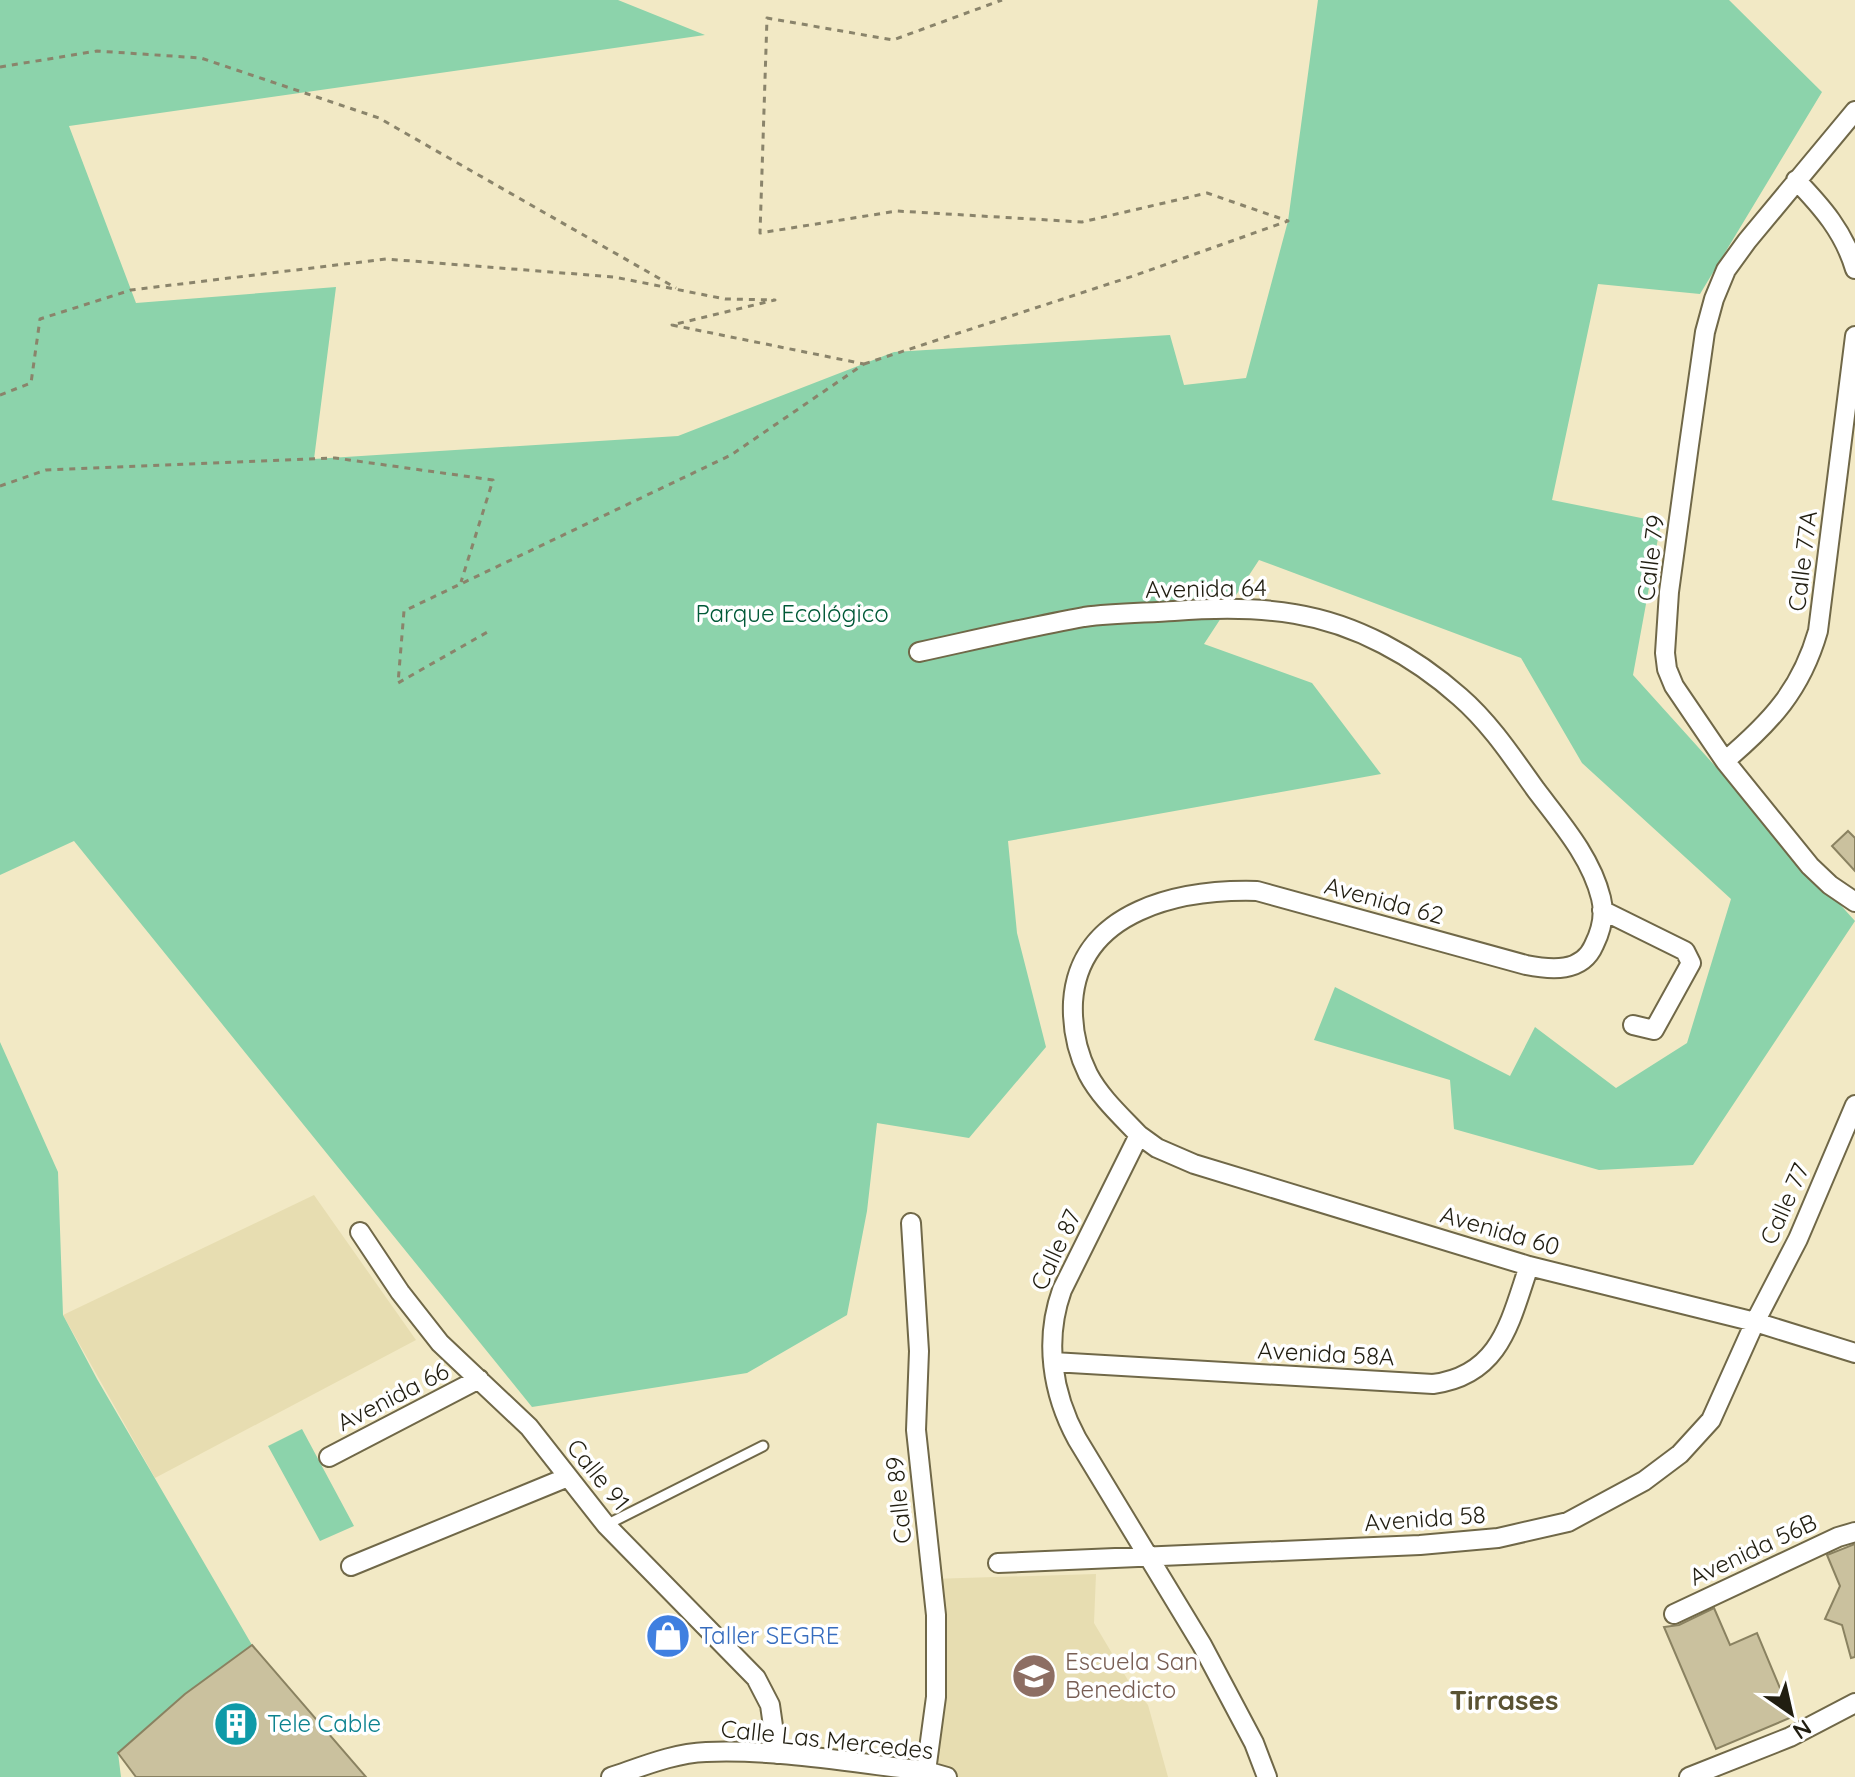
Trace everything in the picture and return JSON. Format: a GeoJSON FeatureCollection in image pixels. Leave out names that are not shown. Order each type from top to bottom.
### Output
{"type":"FeatureCollection","features":[{"type":"Feature","properties":{"kind":"street","name":"Calle 79"},"geometry":{"type":"LineString","coordinates":[[1855,111],[1726,270],[1714,299],[1705,332],[1669,592],[1665,653],[1667,669],[1679,694],[1725,761],[1810,866],[1855,902]]}},
{"type":"Feature","properties":{"kind":"street"},"geometry":{"type":"LineString","coordinates":[[1796,180],[1838,228],[1855,269]]}},
{"type":"Feature","properties":{"kind":"street","name":"Calle 77A"},"geometry":{"type":"LineString","coordinates":[[1725,761],[1762,729],[1811,657],[1818,631],[1849,438],[1855,336]]}},
{"type":"Feature","properties":{"kind":"street","name":"Avenida 64"},"geometry":{"type":"LineString","coordinates":[[919,652],[1087,617],[1225,608],[1294,613],[1358,632],[1428,671],[1462,698],[1517,763],[1584,856],[1595,878],[1602,910],[1598,936],[1591,952]]}},
{"type":"Feature","properties":{"kind":"street","name":"Avenida 62"},"geometry":{"type":"LineString","coordinates":[[1139,1135],[1087,1073],[1076,1039],[1073,1014],[1075,983],[1084,960],[1100,940],[1122,920],[1158,902],[1201,892],[1257,891],[1526,965],[1567,968],[1591,952]]}},
{"type":"Feature","properties":{"kind":"street"},"geometry":{"type":"LineString","coordinates":[[1602,910],[1685,951],[1691,963],[1654,1030],[1633,1025]]}},
{"type":"Feature","properties":{"kind":"street","name":"Calle 77"},"geometry":{"type":"LineString","coordinates":[[1755,1322],[1798,1239],[1855,1105]]}},
{"type":"Feature","properties":{"kind":"street","name":"Avenida 60"},"geometry":{"type":"LineString","coordinates":[[1139,1135],[1157,1148],[1194,1164],[1529,1266],[1755,1322],[1855,1353]]}},
{"type":"Feature","properties":{"kind":"street","name":"Calle 87"},"geometry":{"type":"LineString","coordinates":[[1139,1135],[1055,1310],[1053,1362],[1056,1391],[1065,1417],[1202,1645],[1254,1743],[1267,1777]]}},
{"type":"Feature","properties":{"kind":"street","name":"Calle 89"},"geometry":{"type":"LineString","coordinates":[[911,1223],[919,1351],[916,1430],[936,1615],[936,1697],[926,1771]]}},
{"type":"Feature","properties":{"kind":"street","name":"Calle 91"},"geometry":{"type":"LineString","coordinates":[[360,1232],[400,1292],[440,1343],[529,1427],[606,1525],[756,1678],[770,1705],[777,1754]]}},
{"type":"Feature","properties":{"kind":"street","name":"Avenida 58A"},"geometry":{"type":"LineString","coordinates":[[1053,1362],[1433,1384],[1451,1381],[1484,1363],[1498,1348],[1529,1266]]}},
{"type":"Feature","properties":{"kind":"street","name":"Avenida 58"},"geometry":{"type":"LineString","coordinates":[[998,1563],[1420,1545],[1498,1538],[1568,1522],[1644,1481],[1680,1454],[1711,1420],[1755,1322]]}},
{"type":"Feature","properties":{"kind":"street","name":"Avenida 66"},"geometry":{"type":"LineString","coordinates":[[329,1457],[479,1379]]}},
{"type":"Feature","properties":{"kind":"street"},"geometry":{"type":"LineString","coordinates":[[351,1566],[568,1477]]}},
{"type":"Feature","properties":{"kind":"street","name":"Avenida 56B"},"geometry":{"type":"LineString","coordinates":[[1674,1614],[1838,1537],[1855,1532]]}},
{"type":"Feature","properties":{"kind":"street"},"geometry":{"type":"LineString","coordinates":[[1689,1777],[1790,1737],[1855,1703]]}},
{"type":"Feature","properties":{"kind":"street","name":"Calle Las Mercedes"},"geometry":{"type":"LineString","coordinates":[[611,1777],[651,1763],[703,1752],[777,1754],[926,1771],[947,1777]]}},
{"type":"Feature","properties":{"kind":"lane"},"geometry":{"type":"LineString","coordinates":[[606,1525],[763,1446]]}},
{"type":"Feature","properties":{"kind":"path"},"geometry":{"type":"LineString","coordinates":[[491,630],[398,683],[404,611],[731,455],[864,364],[1133,276],[1288,221],[1207,193],[1082,222],[897,211],[760,233],[767,18],[893,40],[1002,0]]}},
{"type":"Feature","properties":{"kind":"path"},"geometry":{"type":"LineString","coordinates":[[0,67],[97,51],[201,58],[379,118],[678,290]]}},
{"type":"Feature","properties":{"kind":"path"},"geometry":{"type":"LineString","coordinates":[[0,395],[31,383],[40,319],[131,290],[386,259],[614,277],[725,299],[775,300],[672,325],[864,364]]}},
{"type":"Feature","properties":{"kind":"path"},"geometry":{"type":"LineString","coordinates":[[0,486],[46,470],[335,458],[493,480],[460,585]]}},
{"type":"Feature","properties":{"kind":"shaded area"},"geometry":{"type":"Polygon","coordinates":[[[314,1195],[416,1340],[155,1478],[63,1315],[314,1195]]]}},
{"type":"Feature","properties":{"kind":"shaded area","name":"Escuela San Benedicto"},"geometry":{"type":"Polygon","coordinates":[[[1096,1574],[1094,1623],[1129,1682],[1148,1705],[1168,1777],[953,1777],[932,1773],[931,1579],[1096,1574]]]}},
{"type":"Feature","properties":{"kind":"green space","name":"Parque Ecológico"},"geometry":{"type":"Polygon","coordinates":[[[0,0],[618,0],[705,35],[69,126],[136,303],[336,287],[314,459],[678,436],[894,352],[1170,335],[1184,385],[1246,378],[1288,221],[1318,0],[1729,0],[1822,92],[1700,294],[1598,284],[1552,500],[1661,522],[1633,675],[1855,921],[1693,1165],[1599,1170],[1454,1129],[1450,1080],[1314,1040],[1335,987],[1510,1076],[1535,1027],[1616,1088],[1687,1043],[1731,899],[1582,763],[1521,658],[1259,560],[1204,644],[1312,683],[1381,774],[1008,841],[1017,933],[1046,1047],[969,1138],[877,1123],[867,1211],[847,1315],[747,1373],[532,1407],[74,841],[0,875],[0,0]]]}},
{"type":"Feature","properties":{"kind":"green space"},"geometry":{"type":"Polygon","coordinates":[[[0,1042],[58,1172],[63,1315],[252,1645],[118,1753],[121,1777],[0,1777],[0,1042]]]}},
{"type":"Feature","properties":{"kind":"green space"},"geometry":{"type":"Polygon","coordinates":[[[302,1429],[354,1526],[320,1541],[268,1446],[302,1429]]]}},
{"type":"Feature","properties":{"kind":"building"},"geometry":{"type":"Polygon","coordinates":[[[1848,831],[1855,838],[1855,871],[1832,846],[1848,831]]]}},
{"type":"Feature","properties":{"kind":"building"},"geometry":{"type":"Polygon","coordinates":[[[1855,1544],[1855,1657],[1851,1658],[1842,1625],[1825,1619],[1840,1586],[1827,1555],[1855,1544]]]}},
{"type":"Feature","properties":{"kind":"building"},"geometry":{"type":"Polygon","coordinates":[[[1714,1608],[1730,1645],[1757,1633],[1792,1717],[1716,1749],[1664,1627],[1679,1625],[1714,1608]]]}},
{"type":"Feature","properties":{"kind":"building","name":"Tele Cable"},"geometry":{"type":"Polygon","coordinates":[[[252,1645],[366,1777],[136,1777],[118,1753],[185,1694],[252,1645]]]}},
{"type":"Feature","properties":{"kind":"place","name":"Taller SEGRE"},"geometry":{"type":"Point","coordinates":[668,1636]}},
{"type":"Feature","properties":{"kind":"place","name":"Escuela San Benedicto"},"geometry":{"type":"Point","coordinates":[1034,1676]}},
{"type":"Feature","properties":{"kind":"place","name":"Tele Cable"},"geometry":{"type":"Point","coordinates":[236,1724]}},
{"type":"Feature","properties":{"kind":"district","name":"Tirrases"},"geometry":{"type":"Point","coordinates":[1504,1700]}}]}
